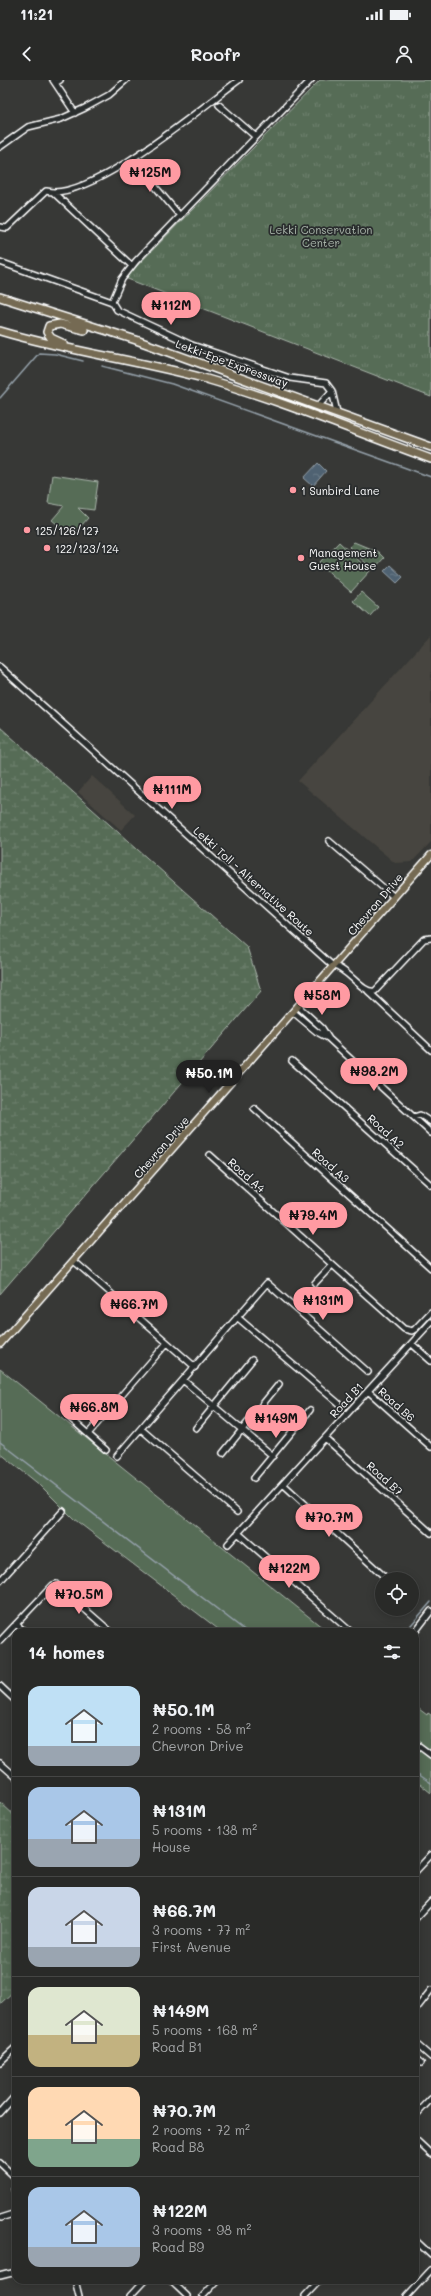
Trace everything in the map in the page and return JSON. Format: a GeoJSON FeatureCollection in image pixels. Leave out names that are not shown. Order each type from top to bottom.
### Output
{"type":"FeatureCollection","features":[{"type":"Feature","properties":{"kind":"highway","name":"Lekki-Epe Expressway"},"geometry":{"type":"LineString","coordinates":[[0,298],[98,329],[319,405],[431,447]]}},
{"type":"Feature","properties":{"kind":"highway"},"geometry":{"type":"LineString","coordinates":[[79,350],[52,338],[48,335],[47,328],[53,323],[87,330],[98,329]]}},
{"type":"Feature","properties":{"kind":"highway","name":"Lekki-Epe Expressway"},"geometry":{"type":"LineString","coordinates":[[0,331],[36,342],[79,350],[196,377],[235,388],[431,459]]}},
{"type":"Feature","properties":{"kind":"main road","name":"Chevron Drive"},"geometry":{"type":"LineString","coordinates":[[0,1344],[431,855]]}},
{"type":"Feature","properties":{"kind":"street"},"geometry":{"type":"LineString","coordinates":[[60,80],[54,82],[75,113]]}},
{"type":"Feature","properties":{"kind":"street"},"geometry":{"type":"LineString","coordinates":[[0,147],[28,127],[61,120],[75,113],[109,94],[126,80]]}},
{"type":"Feature","properties":{"kind":"street"},"geometry":{"type":"LineString","coordinates":[[54,193],[106,175],[189,120],[239,80]]}},
{"type":"Feature","properties":{"kind":"street"},"geometry":{"type":"LineString","coordinates":[[112,302],[122,279],[132,266],[311,80]]}},
{"type":"Feature","properties":{"kind":"street"},"geometry":{"type":"LineString","coordinates":[[219,104],[256,137]]}},
{"type":"Feature","properties":{"kind":"street"},"geometry":{"type":"LineString","coordinates":[[132,159],[180,216]]}},
{"type":"Feature","properties":{"kind":"street"},"geometry":{"type":"LineString","coordinates":[[1,228],[7,228],[46,191],[54,193],[132,266]]}},
{"type":"Feature","properties":{"kind":"street"},"geometry":{"type":"LineString","coordinates":[[0,262],[112,302],[117,310],[192,345],[290,378],[326,383],[331,391],[337,412]]}},
{"type":"Feature","properties":{"kind":"street"},"geometry":{"type":"LineString","coordinates":[[319,405],[331,391]]}},
{"type":"Feature","properties":{"kind":"street","name":"Lekki Toll - Alternative Route"},"geometry":{"type":"LineString","coordinates":[[0,667],[333,966],[342,969],[368,991],[431,1050]]}},
{"type":"Feature","properties":{"kind":"street"},"geometry":{"type":"LineString","coordinates":[[329,841],[394,897]]}},
{"type":"Feature","properties":{"kind":"street"},"geometry":{"type":"LineString","coordinates":[[368,991],[375,991],[424,939],[431,938]]}},
{"type":"Feature","properties":{"kind":"street"},"geometry":{"type":"LineString","coordinates":[[298,1006],[322,1028],[329,1039]]}},
{"type":"Feature","properties":{"kind":"street"},"geometry":{"type":"LineString","coordinates":[[293,1012],[317,1032],[329,1039],[431,1133]]}},
{"type":"Feature","properties":{"kind":"street","name":"Road A2"},"geometry":{"type":"LineString","coordinates":[[292,1061],[431,1185]]}},
{"type":"Feature","properties":{"kind":"street","name":"Road A3"},"geometry":{"type":"LineString","coordinates":[[254,1108],[431,1268]]}},
{"type":"Feature","properties":{"kind":"street"},"geometry":{"type":"LineString","coordinates":[[414,1117],[420,1115],[431,1122]]}},
{"type":"Feature","properties":{"kind":"street","name":"Road A4"},"geometry":{"type":"LineString","coordinates":[[210,1155],[404,1329],[412,1331],[431,1312]]}},
{"type":"Feature","properties":{"kind":"street"},"geometry":{"type":"LineString","coordinates":[[74,1261],[195,1367]]}},
{"type":"Feature","properties":{"kind":"street"},"geometry":{"type":"LineString","coordinates":[[315,1283],[332,1265]]}},
{"type":"Feature","properties":{"kind":"street"},"geometry":{"type":"LineString","coordinates":[[117,1456],[267,1283],[368,1372]]}},
{"type":"Feature","properties":{"kind":"street"},"geometry":{"type":"LineString","coordinates":[[237,1317],[338,1403]]}},
{"type":"Feature","properties":{"kind":"street","name":"Road B1"},"geometry":{"type":"LineString","coordinates":[[228,1544],[431,1322]]}},
{"type":"Feature","properties":{"kind":"street"},"geometry":{"type":"LineString","coordinates":[[88,1434],[167,1343]]}},
{"type":"Feature","properties":{"kind":"street"},"geometry":{"type":"LineString","coordinates":[[412,1344],[431,1361]]}},
{"type":"Feature","properties":{"kind":"street"},"geometry":{"type":"LineString","coordinates":[[196,1428],[252,1360]]}},
{"type":"Feature","properties":{"kind":"street"},"geometry":{"type":"LineString","coordinates":[[184,1380],[273,1456]]}},
{"type":"Feature","properties":{"kind":"street"},"geometry":{"type":"LineString","coordinates":[[223,1453],[279,1384]]}},
{"type":"Feature","properties":{"kind":"street","name":"Road B6"},"geometry":{"type":"LineString","coordinates":[[368,1391],[431,1447]]}},
{"type":"Feature","properties":{"kind":"street"},"geometry":{"type":"LineString","coordinates":[[254,1478],[310,1410]]}},
{"type":"Feature","properties":{"kind":"street"},"geometry":{"type":"LineString","coordinates":[[70,1418],[106,1450]]}},
{"type":"Feature","properties":{"kind":"street"},"geometry":{"type":"LineString","coordinates":[[141,1429],[236,1512]]}},
{"type":"Feature","properties":{"kind":"street","name":"Road B7"},"geometry":{"type":"LineString","coordinates":[[325,1438],[431,1534]]}},
{"type":"Feature","properties":{"kind":"street"},"geometry":{"type":"LineString","coordinates":[[283,1484],[379,1572]]}},
{"type":"Feature","properties":{"kind":"street"},"geometry":{"type":"LineString","coordinates":[[0,1581],[64,1511]]}},
{"type":"Feature","properties":{"kind":"street"},"geometry":{"type":"LineString","coordinates":[[238,1533],[345,1628]]}},
{"type":"Feature","properties":{"kind":"street"},"geometry":{"type":"LineString","coordinates":[[12,1628],[53,1584],[60,1586],[107,1628]]}},
{"type":"Feature","properties":{"kind":"street"},"geometry":{"type":"LineString","coordinates":[[418,1628],[431,1611]]}},
{"type":"Feature","properties":{"kind":"street"},"geometry":{"type":"LineString","coordinates":[[16,1624],[20,1628]]}},
{"type":"Feature","properties":{"kind":"street"},"geometry":{"type":"LineString","coordinates":[[0,1641],[12,1628]]}},
{"type":"Feature","properties":{"kind":"street"},"geometry":{"type":"LineString","coordinates":[[0,1686],[12,1696]]}},
{"type":"Feature","properties":{"kind":"street"},"geometry":{"type":"LineString","coordinates":[[419,1746],[431,1755]]}},
{"type":"Feature","properties":{"kind":"street"},"geometry":{"type":"LineString","coordinates":[[0,1763],[12,1774]]}},
{"type":"Feature","properties":{"kind":"street"},"geometry":{"type":"LineString","coordinates":[[419,1868],[431,1854]]}},
{"type":"Feature","properties":{"kind":"street"},"geometry":{"type":"LineString","coordinates":[[419,1915],[431,1902]]}},
{"type":"Feature","properties":{"kind":"street"},"geometry":{"type":"LineString","coordinates":[[419,2005],[431,1990]]}},
{"type":"Feature","properties":{"kind":"street"},"geometry":{"type":"LineString","coordinates":[[419,2046],[431,2057]]}},
{"type":"Feature","properties":{"kind":"street"},"geometry":{"type":"LineString","coordinates":[[0,2062],[12,2051]]}},
{"type":"Feature","properties":{"kind":"street"},"geometry":{"type":"LineString","coordinates":[[419,2112],[431,2099]]}},
{"type":"Feature","properties":{"kind":"street"},"geometry":{"type":"LineString","coordinates":[[0,2113],[12,2102]]}},
{"type":"Feature","properties":{"kind":"street"},"geometry":{"type":"LineString","coordinates":[[419,2143],[431,2154]]}},
{"type":"Feature","properties":{"kind":"street"},"geometry":{"type":"LineString","coordinates":[[0,2163],[12,2176]]}},
{"type":"Feature","properties":{"kind":"street"},"geometry":{"type":"LineString","coordinates":[[0,2218],[12,2215]]}},
{"type":"Feature","properties":{"kind":"street"},"geometry":{"type":"LineString","coordinates":[[419,2244],[431,2255]]}},
{"type":"Feature","properties":{"kind":"street"},"geometry":{"type":"LineString","coordinates":[[419,2283],[431,2270]]}},
{"type":"Feature","properties":{"kind":"street"},"geometry":{"type":"LineString","coordinates":[[0,2276],[12,2273]]}},
{"type":"Feature","properties":{"kind":"street"},"geometry":{"type":"LineString","coordinates":[[76,2284],[79,2296]]}},
{"type":"Feature","properties":{"kind":"street"},"geometry":{"type":"LineString","coordinates":[[130,2296],[141,2284]]}},
{"type":"Feature","properties":{"kind":"street"},"geometry":{"type":"LineString","coordinates":[[174,2284],[187,2296]]}},
{"type":"Feature","properties":{"kind":"street"},"geometry":{"type":"LineString","coordinates":[[203,2296],[214,2284]]}},
{"type":"Feature","properties":{"kind":"street"},"geometry":{"type":"LineString","coordinates":[[305,2296],[316,2284]]}},
{"type":"Feature","properties":{"kind":"street"},"geometry":{"type":"LineString","coordinates":[[407,2296],[418,2284]]}},
{"type":"Feature","properties":{"kind":"shaded area"},"geometry":{"type":"Polygon","coordinates":[[[431,635],[431,842],[412,862],[395,863],[298,781],[431,635]]]}},
{"type":"Feature","properties":{"kind":"shaded area"},"geometry":{"type":"Polygon","coordinates":[[[92,776],[135,815],[121,830],[78,792],[92,776]]]}},
{"type":"Feature","properties":{"kind":"green space","name":"Lekki Conservation Center"},"geometry":{"type":"Polygon","coordinates":[[[320,80],[431,80],[431,397],[125,278],[320,80]]]}},
{"type":"Feature","properties":{"kind":"green space"},"geometry":{"type":"Polygon","coordinates":[[[52,475],[98,482],[94,510],[78,508],[88,518],[73,535],[70,535],[52,520],[64,506],[48,503],[52,475]]]}},
{"type":"Feature","properties":{"kind":"green space"},"geometry":{"type":"Polygon","coordinates":[[[339,542],[370,571],[351,592],[319,563],[339,542]]]}},
{"type":"Feature","properties":{"kind":"green space"},"geometry":{"type":"Polygon","coordinates":[[[354,542],[378,552],[384,558],[373,570],[349,547],[354,542]]]}},
{"type":"Feature","properties":{"kind":"green space"},"geometry":{"type":"Polygon","coordinates":[[[361,592],[378,607],[370,616],[353,601],[361,592]]]}},
{"type":"Feature","properties":{"kind":"green space"},"geometry":{"type":"Polygon","coordinates":[[[0,727],[247,947],[261,991],[0,1294],[0,727]]]}},
{"type":"Feature","properties":{"kind":"green space"},"geometry":{"type":"Polygon","coordinates":[[[0,1369],[323,1628],[217,1628],[74,1519],[41,1486],[0,1453],[0,1369]]]}},
{"type":"Feature","properties":{"kind":"green space"},"geometry":{"type":"Polygon","coordinates":[[[419,1709],[427,1715],[428,1713],[431,1715],[431,1793],[419,1783],[419,1709]]]}},
{"type":"Feature","properties":{"kind":"green space"},"geometry":{"type":"Polygon","coordinates":[[[0,1802],[12,1813],[12,1993],[0,2004],[0,1802]]]}},
{"type":"Feature","properties":{"kind":"water"},"geometry":{"type":"Polygon","coordinates":[[[318,463],[326,471],[313,486],[304,478],[318,463]]]}},
{"type":"Feature","properties":{"kind":"water"},"geometry":{"type":"Polygon","coordinates":[[[390,565],[403,577],[397,583],[384,571],[390,565]]]}},
{"type":"Feature","properties":{"kind":"waterway"},"geometry":{"type":"LineString","coordinates":[[0,398],[39,353],[55,354],[83,361]]}},
{"type":"Feature","properties":{"kind":"waterway"},"geometry":{"type":"LineString","coordinates":[[102,366],[172,384],[431,477]]}},
{"type":"Feature","properties":{"kind":"waterway"},"geometry":{"type":"LineString","coordinates":[[0,1442],[242,1628]]}},
{"type":"Feature","properties":{"kind":"waterway"},"geometry":{"type":"LineString","coordinates":[[408,1628],[431,1602]]}},
{"type":"Feature","properties":{"kind":"waterway"},"geometry":{"type":"LineString","coordinates":[[419,1775],[431,1783]]}},
{"type":"Feature","properties":{"kind":"place","name":"1 Sunbird Lane"},"geometry":{"type":"Point","coordinates":[293,490]}},
{"type":"Feature","properties":{"kind":"place","name":"125/126/127"},"geometry":{"type":"Point","coordinates":[27,530]}},
{"type":"Feature","properties":{"kind":"place","name":"122/123/124"},"geometry":{"type":"Point","coordinates":[47,548]}},
{"type":"Feature","properties":{"kind":"place","name":"Management Guest House"},"geometry":{"type":"Point","coordinates":[301,558]}}]}
